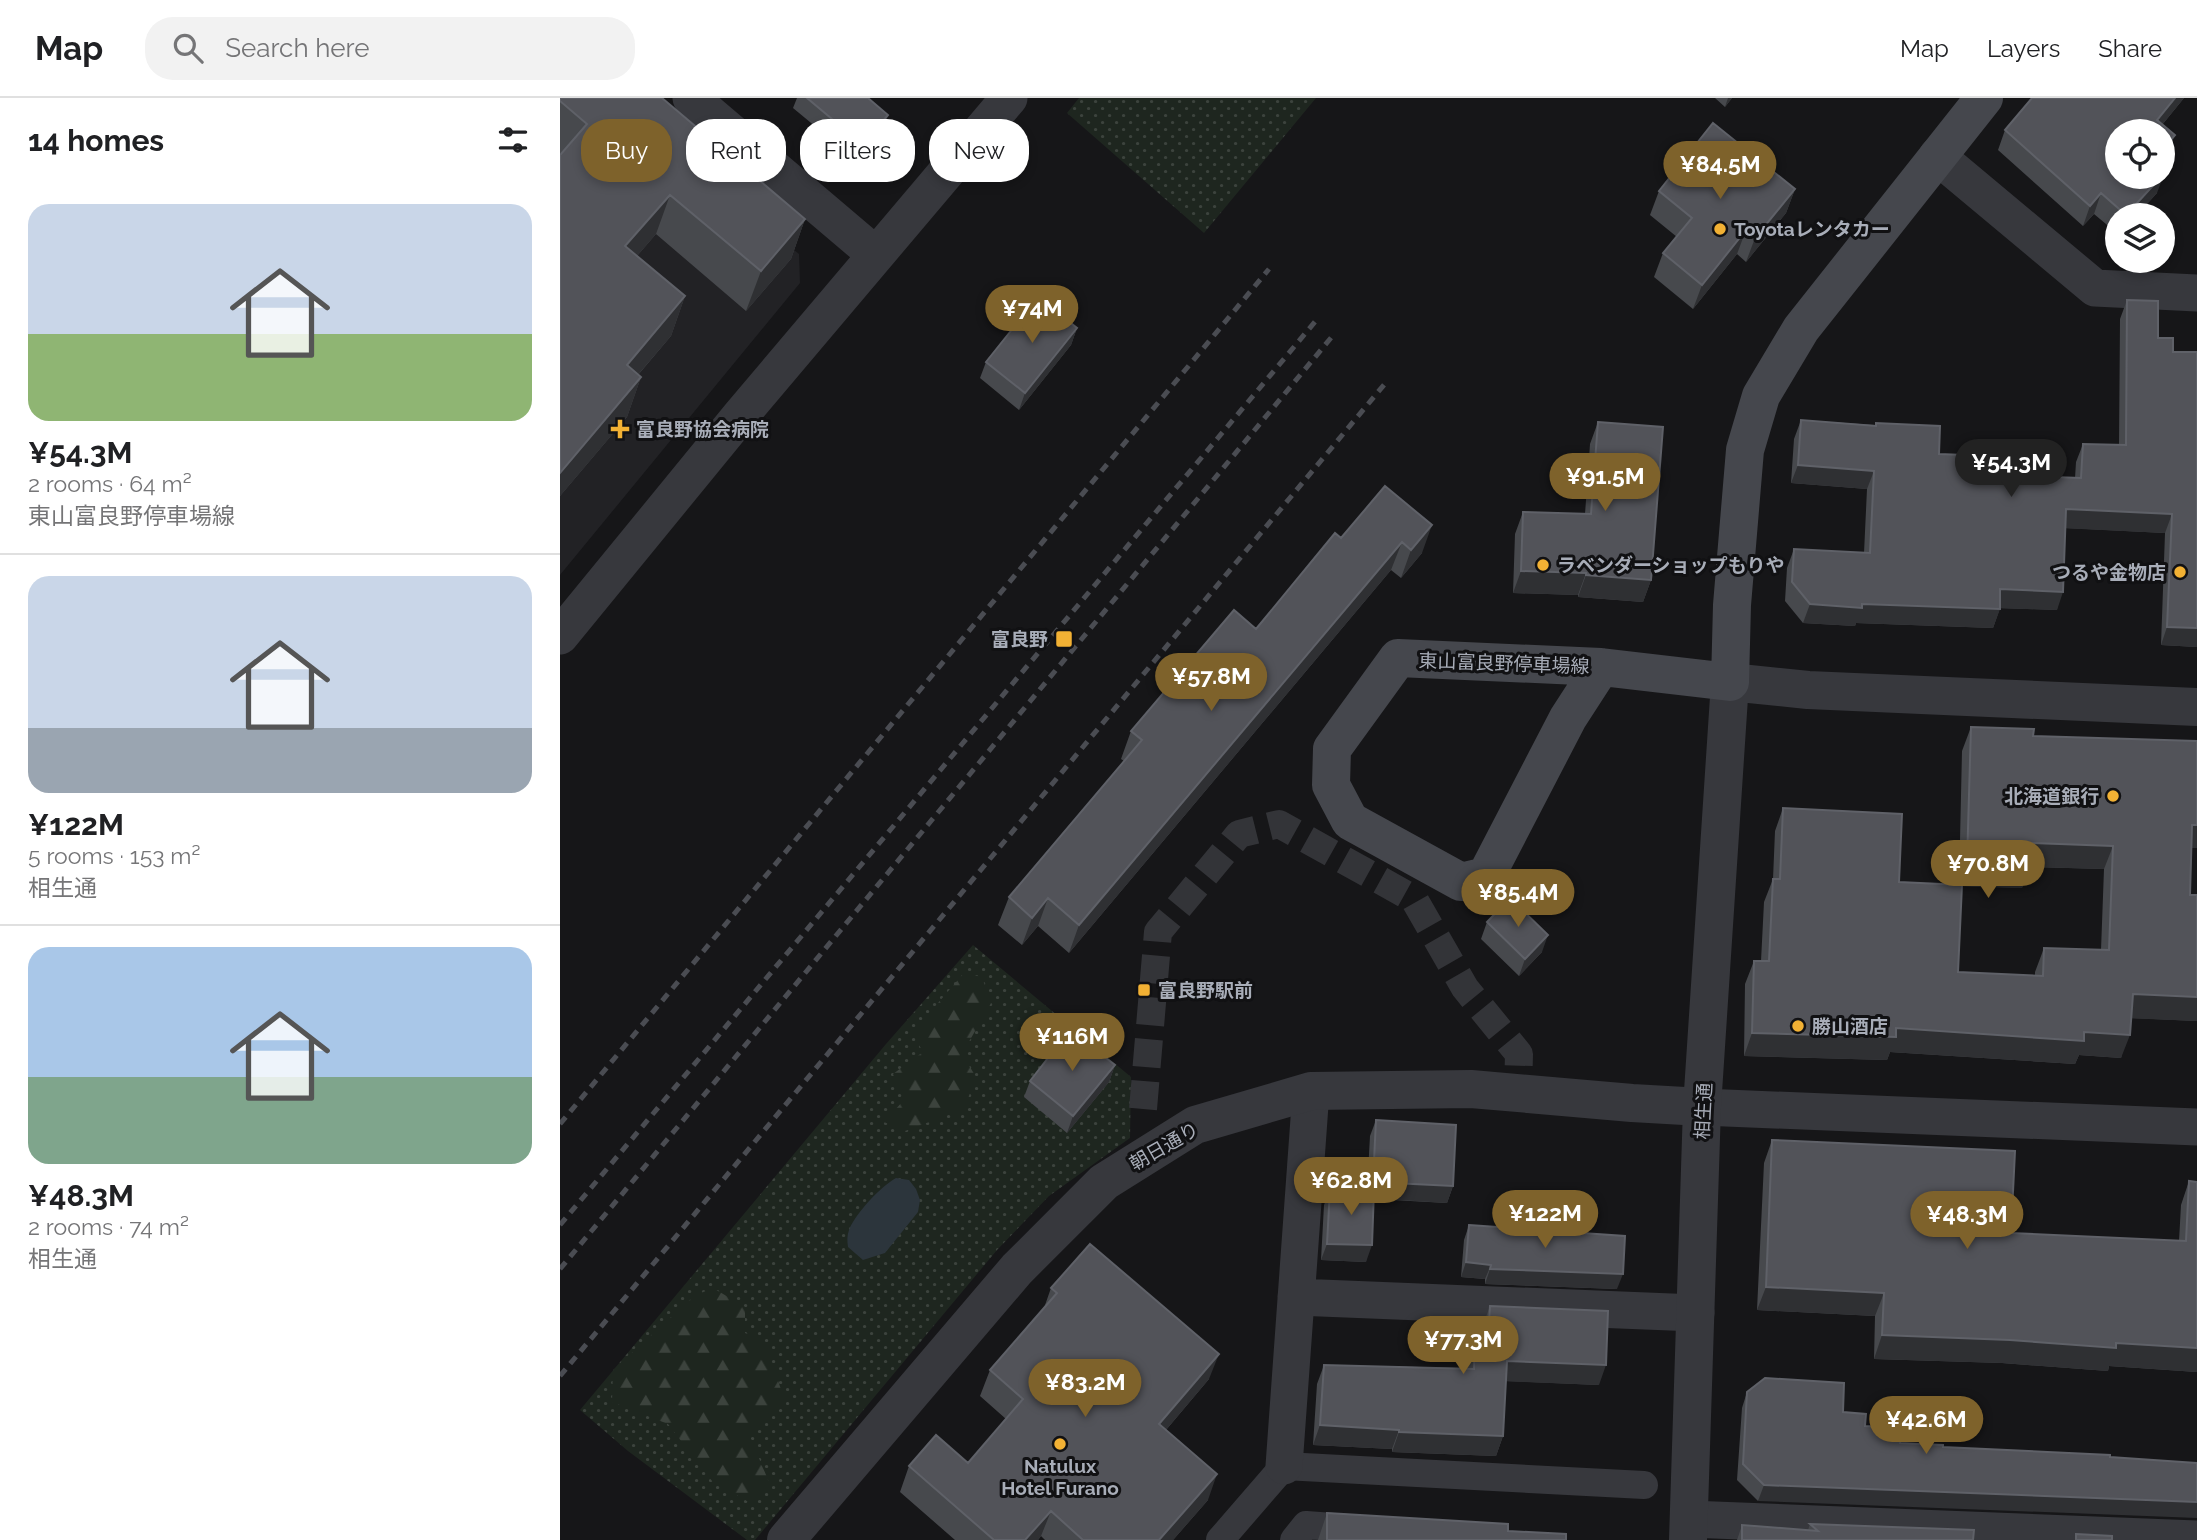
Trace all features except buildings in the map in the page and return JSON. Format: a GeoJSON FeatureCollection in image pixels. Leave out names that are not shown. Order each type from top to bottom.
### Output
{"type":"FeatureCollection","features":[{"type":"Feature","properties":{"kind":"main road"},"geometry":{"type":"LineString","coordinates":[[1730,682],[1732,605],[1745,450],[1761,396],[1801,329],[1984,98]]}},
{"type":"Feature","properties":{"kind":"main road","name":"東山富良野停車場線"},"geometry":{"type":"LineString","coordinates":[[1601,667],[1568,718],[1486,876],[1461,882],[1350,821],[1331,785],[1332,749],[1398,658],[1601,667],[1730,682]]}},
{"type":"Feature","properties":{"kind":"street"},"geometry":{"type":"LineString","coordinates":[[691,98],[876,255]]}},
{"type":"Feature","properties":{"kind":"street"},"geometry":{"type":"LineString","coordinates":[[560,636],[740,416],[1009,98]]}},
{"type":"Feature","properties":{"kind":"street"},"geometry":{"type":"LineString","coordinates":[[1937,156],[2095,288],[2197,292]]}},
{"type":"Feature","properties":{"kind":"street"},"geometry":{"type":"LineString","coordinates":[[1730,682],[1808,690],[2197,707]]}},
{"type":"Feature","properties":{"kind":"street","name":"相生通"},"geometry":{"type":"LineString","coordinates":[[1689,1529],[1702,1107],[1730,682]]}},
{"type":"Feature","properties":{"kind":"street","name":"朝日通り"},"geometry":{"type":"LineString","coordinates":[[786,1540],[1017,1269],[1104,1182],[1195,1125],[1311,1091],[1471,1088],[1702,1107]]}},
{"type":"Feature","properties":{"kind":"street"},"geometry":{"type":"LineString","coordinates":[[1220,1540],[1284,1466],[1311,1091]]}},
{"type":"Feature","properties":{"kind":"street"},"geometry":{"type":"LineString","coordinates":[[1702,1107],[2197,1127]]}},
{"type":"Feature","properties":{"kind":"street"},"geometry":{"type":"LineString","coordinates":[[1296,1297],[1696,1313]]}},
{"type":"Feature","properties":{"kind":"street"},"geometry":{"type":"LineString","coordinates":[[1284,1466],[1644,1485]]}},
{"type":"Feature","properties":{"kind":"street"},"geometry":{"type":"LineString","coordinates":[[1294,1540],[1307,1525],[1389,1530]]}},
{"type":"Feature","properties":{"kind":"street"},"geometry":{"type":"LineString","coordinates":[[1689,1529],[2197,1539]]}},
{"type":"Feature","properties":{"kind":"shaded area","name":"富良野協会病院"},"geometry":{"type":"Polygon","coordinates":[[[560,98],[609,98],[635,119],[581,119],[581,182],[672,182],[672,150],[686,161],[686,182],[711,182],[799,254],[800,283],[560,575],[560,98]]]}},
{"type":"Feature","properties":{"kind":"shaded area"},"geometry":{"type":"Polygon","coordinates":[[[896,1178],[909,1180],[916,1189],[920,1200],[918,1212],[885,1253],[863,1260],[848,1247],[849,1230],[869,1201],[896,1178]]]}},
{"type":"Feature","properties":{"kind":"green space"},"geometry":{"type":"Polygon","coordinates":[[[1079,98],[1316,98],[1204,233],[1067,113],[1079,98]]]}},
{"type":"Feature","properties":{"kind":"green space"},"geometry":{"type":"Polygon","coordinates":[[[973,945],[1131,1077],[1130,1138],[1049,1196],[997,1250],[755,1540],[747,1540],[628,1451],[580,1410],[886,1044],[973,945]]]}},
{"type":"Feature","properties":{"kind":"green space"},"geometry":{"type":"Polygon","coordinates":[[[964,973],[982,977],[991,1003],[962,1054],[976,1077],[964,1109],[905,1131],[884,1122],[904,1100],[893,1074],[923,1052],[912,1033],[964,973]]]}},
{"type":"Feature","properties":{"kind":"green space"},"geometry":{"type":"Polygon","coordinates":[[[713,1288],[745,1307],[745,1333],[764,1340],[786,1404],[749,1434],[771,1487],[747,1501],[712,1481],[668,1424],[612,1402],[613,1370],[694,1296],[713,1288]]]}},
{"type":"Feature","properties":{"kind":"tunnel"},"geometry":{"type":"LineString","coordinates":[[1143,1109],[1158,932],[1239,834],[1279,824],[1414,899],[1465,988],[1519,1054],[1518,1092]]}},
{"type":"Feature","properties":{"kind":"railway"},"geometry":{"type":"LineString","coordinates":[[560,1124],[1269,269]]}},
{"type":"Feature","properties":{"kind":"railway"},"geometry":{"type":"LineString","coordinates":[[560,1225],[1319,317]]}},
{"type":"Feature","properties":{"kind":"railway"},"geometry":{"type":"LineString","coordinates":[[560,1269],[1335,333]]}},
{"type":"Feature","properties":{"kind":"railway"},"geometry":{"type":"LineString","coordinates":[[560,1376],[1388,380]]}},
{"type":"Feature","properties":{"kind":"place","name":"Toyotaレンタカー"},"geometry":{"type":"Point","coordinates":[1720,229]}},
{"type":"Feature","properties":{"kind":"place","name":"富良野協会病院"},"geometry":{"type":"Point","coordinates":[620,429]}},
{"type":"Feature","properties":{"kind":"place","name":"ラベンダーショップもりや"},"geometry":{"type":"Point","coordinates":[1543,565]}},
{"type":"Feature","properties":{"kind":"place","name":"つるや金物店"},"geometry":{"type":"Point","coordinates":[2180,572]}},
{"type":"Feature","properties":{"kind":"place","name":"富良野"},"geometry":{"type":"Point","coordinates":[1064,639]}},
{"type":"Feature","properties":{"kind":"place","name":"北海道銀行"},"geometry":{"type":"Point","coordinates":[2113,796]}},
{"type":"Feature","properties":{"kind":"place","name":"富良野駅前"},"geometry":{"type":"Point","coordinates":[1144,990]}},
{"type":"Feature","properties":{"kind":"place","name":"勝山酒店"},"geometry":{"type":"Point","coordinates":[1798,1026]}},
{"type":"Feature","properties":{"kind":"place","name":"Natulux Hotel Furano"},"geometry":{"type":"Point","coordinates":[1060,1444]}}]}
